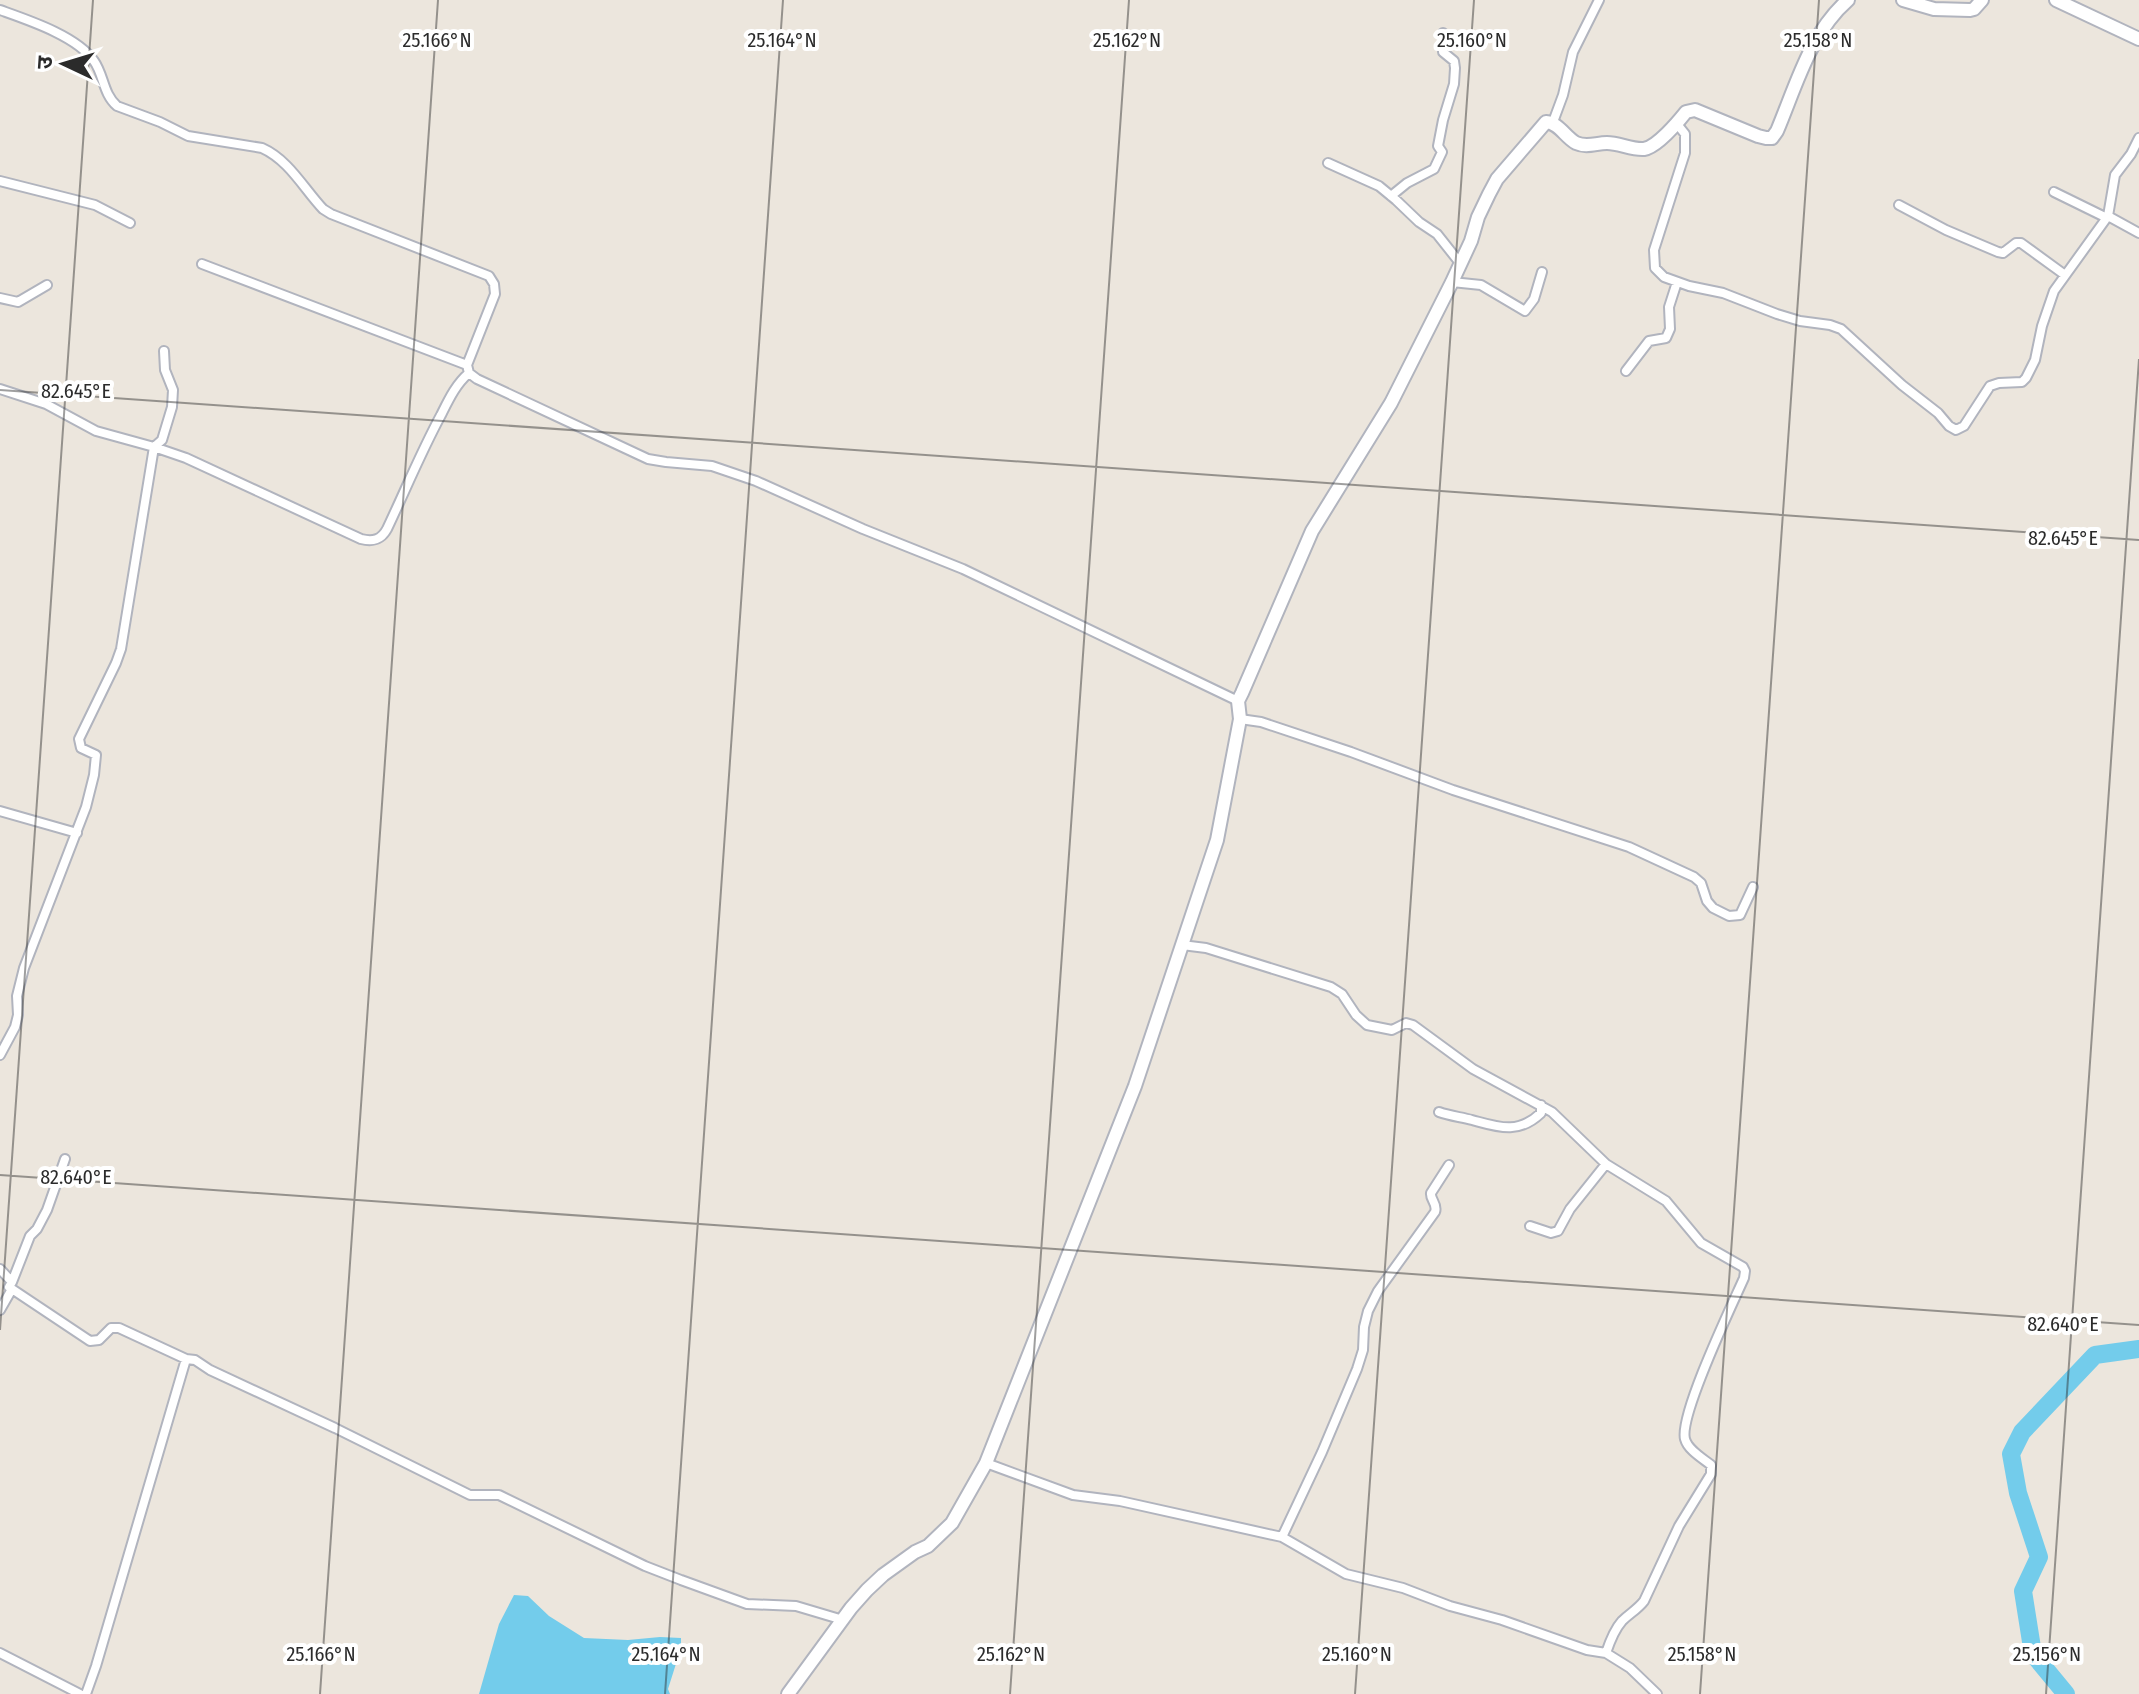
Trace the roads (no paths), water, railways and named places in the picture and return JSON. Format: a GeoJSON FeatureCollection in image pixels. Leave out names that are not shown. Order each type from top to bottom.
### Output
{"type":"FeatureCollection","features":[{"type":"Feature","properties":{"kind":"street"},"geometry":{"type":"LineString","coordinates":[[1553,122],[1573,52],[1599,0]]}},
{"type":"Feature","properties":{"kind":"street"},"geometry":{"type":"LineString","coordinates":[[788,1694],[867,1590],[883,1575],[928,1546],[952,1523],[986,1463],[1135,1086],[1217,840],[1240,719],[1238,701],[1312,531],[1391,403],[1452,282],[1497,179],[1546,122],[1553,122],[1580,145],[1609,143],[1643,149],[1677,124],[1686,112],[1695,110],[1745,131],[1772,138],[1819,35],[1828,20],[1848,0]]}},
{"type":"Feature","properties":{"kind":"street"},"geometry":{"type":"LineString","coordinates":[[1903,0],[1934,9],[1970,10],[1982,0]]}},
{"type":"Feature","properties":{"kind":"street"},"geometry":{"type":"LineString","coordinates":[[2056,0],[2139,39]]}},
{"type":"Feature","properties":{"kind":"street"},"geometry":{"type":"LineString","coordinates":[[0,10],[85,49],[95,62],[111,101],[117,106],[188,136],[262,148],[273,153],[323,209],[489,276],[495,294],[468,369],[429,437],[387,529],[372,541],[361,539],[186,458],[96,431],[46,404],[0,389]]}},
{"type":"Feature","properties":{"kind":"street"},"geometry":{"type":"LineString","coordinates":[[1391,196],[1407,183],[1434,169],[1442,152],[1438,146],[1454,84],[1455,68],[1454,61],[1443,52],[1443,33]]}},
{"type":"Feature","properties":{"kind":"street"},"geometry":{"type":"LineString","coordinates":[[1677,124],[1685,134],[1685,153],[1654,250],[1653,262],[1657,272],[1677,282],[1723,293],[1800,321],[1837,327],[1956,430],[1964,426],[1990,386],[2022,382],[2026,378],[2035,360],[2048,305],[2058,282],[2108,217],[2115,175],[2139,138]]}},
{"type":"Feature","properties":{"kind":"street"},"geometry":{"type":"LineString","coordinates":[[1328,163],[1363,178],[1391,196],[1437,234],[1460,263]]}},
{"type":"Feature","properties":{"kind":"street"},"geometry":{"type":"LineString","coordinates":[[0,181],[86,202],[130,223]]}},
{"type":"Feature","properties":{"kind":"street"},"geometry":{"type":"LineString","coordinates":[[2054,192],[2139,233]]}},
{"type":"Feature","properties":{"kind":"street"},"geometry":{"type":"LineString","coordinates":[[1899,205],[1946,230],[1998,252],[2003,253],[2016,243],[2021,243],[2065,275]]}},
{"type":"Feature","properties":{"kind":"street"},"geometry":{"type":"LineString","coordinates":[[202,264],[468,369],[491,386],[648,459],[712,466],[785,493],[863,529],[963,569],[1238,701]]}},
{"type":"Feature","properties":{"kind":"street"},"geometry":{"type":"LineString","coordinates":[[1452,282],[1481,285],[1525,311],[1534,299],[1542,272]]}},
{"type":"Feature","properties":{"kind":"street"},"geometry":{"type":"LineString","coordinates":[[1626,371],[1649,341],[1666,338],[1670,329],[1669,307],[1677,282]]}},
{"type":"Feature","properties":{"kind":"street"},"geometry":{"type":"LineString","coordinates":[[0,298],[18,302],[47,285]]}},
{"type":"Feature","properties":{"kind":"street"},"geometry":{"type":"LineString","coordinates":[[0,1055],[15,1027],[17,996],[24,968],[77,833],[97,761],[96,755],[80,746],[79,739],[120,654],[154,447],[162,440],[172,407],[173,390],[165,370],[164,351]]}},
{"type":"Feature","properties":{"kind":"street"},"geometry":{"type":"LineString","coordinates":[[1240,719],[1275,726],[1453,790],[1629,847],[1694,877],[1704,887],[1707,901],[1723,914],[1740,915],[1753,887]]}},
{"type":"Feature","properties":{"kind":"street"},"geometry":{"type":"LineString","coordinates":[[0,811],[77,833]]}},
{"type":"Feature","properties":{"kind":"street"},"geometry":{"type":"LineString","coordinates":[[1182,945],[1206,948],[1331,987],[1342,994],[1367,1025],[1392,1030],[1402,1024],[1413,1025],[1473,1069],[1541,1105],[1606,1164],[1661,1196],[1701,1243],[1743,1267],[1745,1271],[1686,1421],[1685,1441],[1689,1448],[1711,1465],[1712,1471],[1679,1526],[1644,1601],[1621,1622],[1606,1653]]}},
{"type":"Feature","properties":{"kind":"street"},"geometry":{"type":"LineString","coordinates":[[1439,1112],[1485,1125],[1517,1126],[1532,1121],[1541,1113],[1541,1105]]}},
{"type":"Feature","properties":{"kind":"street"},"geometry":{"type":"LineString","coordinates":[[0,1310],[30,1236],[47,1210],[65,1159]]}},
{"type":"Feature","properties":{"kind":"street"},"geometry":{"type":"LineString","coordinates":[[1530,1226],[1551,1233],[1558,1231],[1570,1209],[1606,1164]]}},
{"type":"Feature","properties":{"kind":"street"},"geometry":{"type":"LineString","coordinates":[[1282,1537],[1357,1369],[1368,1311],[1386,1280],[1431,1220],[1436,1209],[1431,1193],[1449,1165]]}},
{"type":"Feature","properties":{"kind":"street"},"geometry":{"type":"LineString","coordinates":[[0,1269],[12,1286],[90,1341],[99,1340],[111,1328],[119,1328],[186,1359],[195,1360],[470,1495],[499,1495],[645,1566],[747,1604],[796,1606],[843,1620]]}},
{"type":"Feature","properties":{"kind":"street"},"geometry":{"type":"LineString","coordinates":[[86,1694],[186,1359]]}},
{"type":"Feature","properties":{"kind":"street"},"geometry":{"type":"LineString","coordinates":[[986,1463],[1073,1495],[1120,1501],[1282,1537],[1346,1574],[1403,1588],[1587,1650],[1606,1653],[1630,1668],[1657,1694]]}},
{"type":"Feature","properties":{"kind":"street"},"geometry":{"type":"LineString","coordinates":[[0,1653],[80,1694]]}},
{"type":"Feature","properties":{"kind":"water"},"geometry":{"type":"Polygon","coordinates":[[[514,1595],[528,1596],[549,1616],[584,1638],[681,1638],[681,1648],[668,1689],[670,1694],[479,1694],[499,1624],[514,1595]]]}},
{"type":"Feature","properties":{"kind":"waterway"},"geometry":{"type":"LineString","coordinates":[[2066,1694],[2033,1654],[2023,1591],[2039,1557],[2018,1493],[2011,1454],[2022,1432],[2095,1355],[2139,1349]]}}]}
